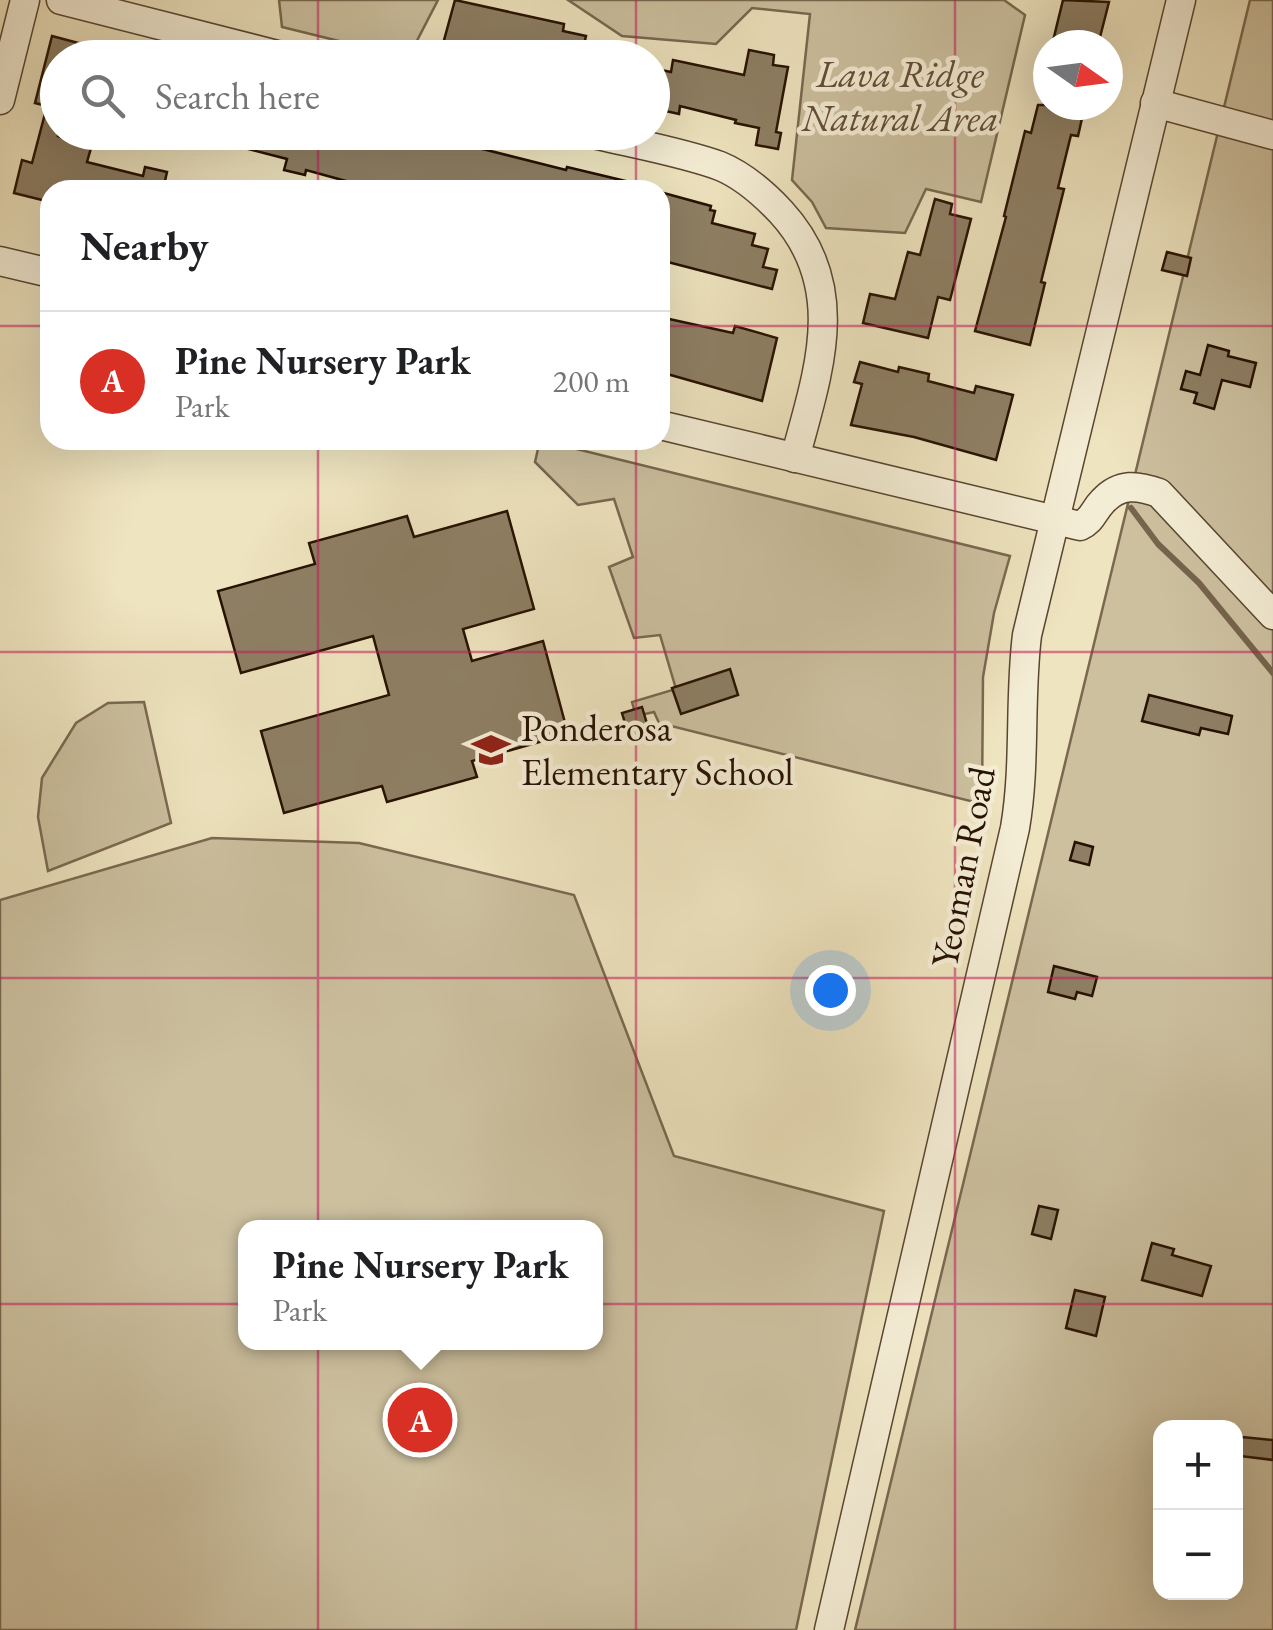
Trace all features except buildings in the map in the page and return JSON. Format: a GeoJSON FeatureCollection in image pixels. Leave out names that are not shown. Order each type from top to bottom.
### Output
{"type":"FeatureCollection","features":[{"type":"Feature","properties":{"kind":"street"},"geometry":{"type":"LineString","coordinates":[[0,100],[25,0]]}},
{"type":"Feature","properties":{"kind":"street"},"geometry":{"type":"LineString","coordinates":[[61,0],[218,40]]}},
{"type":"Feature","properties":{"kind":"street","name":"Yeoman Road"},"geometry":{"type":"LineString","coordinates":[[829,1630],[1008,864],[1022,787],[1024,663],[1054,521],[1181,0]]}},
{"type":"Feature","properties":{"kind":"street"},"geometry":{"type":"LineString","coordinates":[[1155,103],[1273,136]]}},
{"type":"Feature","properties":{"kind":"street"},"geometry":{"type":"LineString","coordinates":[[656,150],[722,167],[766,196],[798,230],[820,286],[824,325],[822,353],[795,458]]}},
{"type":"Feature","properties":{"kind":"street"},"geometry":{"type":"LineString","coordinates":[[0,261],[40,271]]}},
{"type":"Feature","properties":{"kind":"street"},"geometry":{"type":"LineString","coordinates":[[670,427],[1080,526],[1090,522],[1103,501],[1124,486],[1141,486],[1158,493],[1273,616]]}},
{"type":"Feature","properties":{"kind":"green space"},"geometry":{"type":"Polygon","coordinates":[[[279,0],[438,0],[417,40],[335,40],[282,27],[279,0]]]}},
{"type":"Feature","properties":{"kind":"green space","name":"Lava Ridge Natural Area"},"geometry":{"type":"Polygon","coordinates":[[[568,0],[1004,0],[1025,15],[981,202],[926,189],[905,233],[826,228],[812,202],[792,180],[810,14],[752,8],[716,44],[622,36],[568,0]]]}},
{"type":"Feature","properties":{"kind":"green space"},"geometry":{"type":"Polygon","coordinates":[[[1250,0],[1273,0],[1273,1630],[855,1630],[1250,0]]]}},
{"type":"Feature","properties":{"kind":"green space"},"geometry":{"type":"Polygon","coordinates":[[[538,450],[581,450],[1010,556],[994,613],[983,677],[982,804],[659,723],[654,712],[636,716],[632,702],[676,689],[660,635],[634,638],[609,567],[633,557],[614,499],[578,505],[535,462],[538,450]]]}},
{"type":"Feature","properties":{"kind":"green space"},"geometry":{"type":"Polygon","coordinates":[[[144,702],[171,823],[48,871],[38,817],[42,778],[76,723],[108,703],[144,702]]]}},
{"type":"Feature","properties":{"kind":"green space"},"geometry":{"type":"Polygon","coordinates":[[[212,838],[359,843],[574,895],[674,1156],[884,1211],[796,1630],[0,1630],[0,900],[212,838]]]}},
{"type":"Feature","properties":{"kind":"waterway"},"geometry":{"type":"LineString","coordinates":[[1131,508],[1158,544],[1199,583],[1273,673]]}},
{"type":"Feature","properties":{"kind":"place","name":"Ponderosa Elementary School"},"geometry":{"type":"Point","coordinates":[491,750]}},
{"type":"Feature","properties":{"kind":"place","name":"Pine Nursery Park"},"geometry":{"type":"Point","coordinates":[420,1420]}}]}
